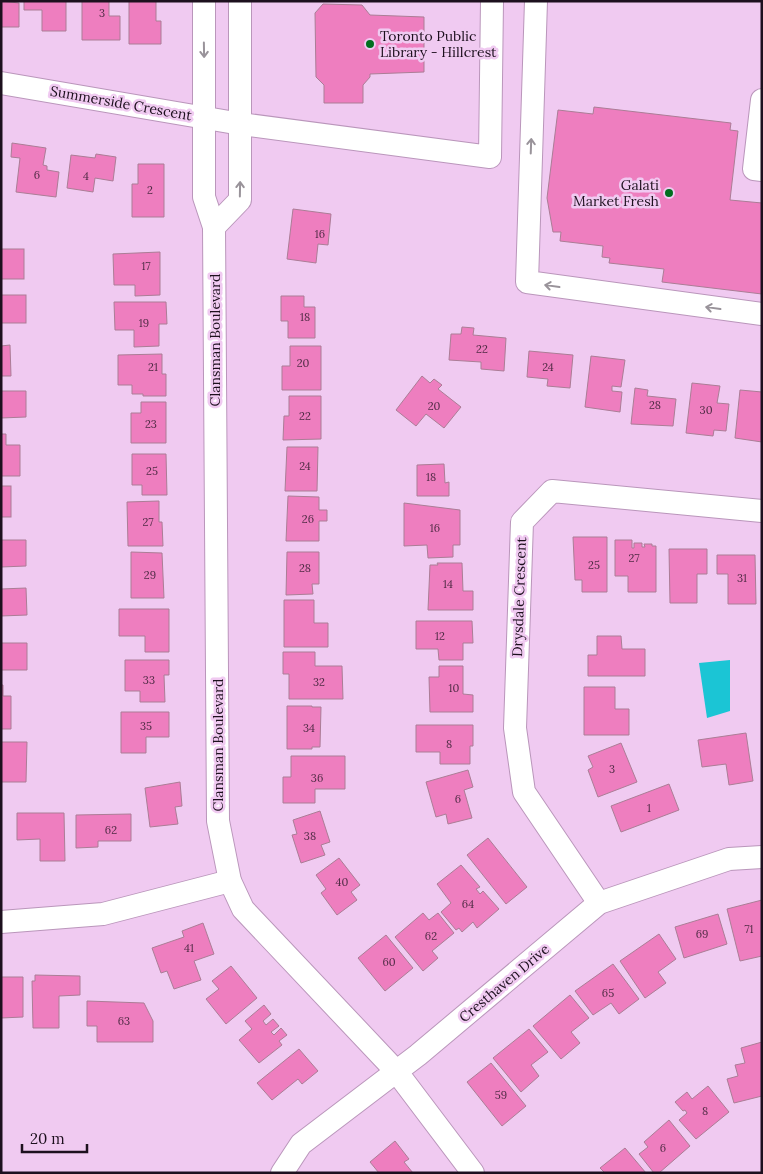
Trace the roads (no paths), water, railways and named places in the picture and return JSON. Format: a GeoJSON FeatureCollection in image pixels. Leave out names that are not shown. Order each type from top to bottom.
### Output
{"type":"FeatureCollection","features":[{"type":"Feature","properties":{"kind":"street","name":"Clansman Boulevard"},"geometry":{"type":"LineString","coordinates":[[204,1],[204,197],[214,227],[218,821],[230,881],[243,909],[396,1071],[473,1173]]}},
{"type":"Feature","properties":{"kind":"street"},"geometry":{"type":"LineString","coordinates":[[214,227],[240,200],[240,1]]}},
{"type":"Feature","properties":{"kind":"street","name":"Summerside Crescent"},"geometry":{"type":"LineString","coordinates":[[1,83],[241,124],[490,157],[492,1]]}},
{"type":"Feature","properties":{"kind":"street"},"geometry":{"type":"LineString","coordinates":[[536,1],[527,282],[762,314]]}},
{"type":"Feature","properties":{"kind":"street"},"geometry":{"type":"LineString","coordinates":[[762,100],[754,169],[762,170]]}},
{"type":"Feature","properties":{"kind":"street","name":"Drysdale Crescent"},"geometry":{"type":"LineString","coordinates":[[600,903],[524,792],[515,728],[522,522],[552,491],[762,511]]}},
{"type":"Feature","properties":{"kind":"street","name":"Cresthaven Drive"},"geometry":{"type":"LineString","coordinates":[[282,1173],[301,1144],[396,1071],[600,903],[729,859],[762,858]]}},
{"type":"Feature","properties":{"kind":"street"},"geometry":{"type":"LineString","coordinates":[[1,922],[102,914],[230,881]]}},
{"type":"Feature","properties":{"kind":"water"},"geometry":{"type":"Polygon","coordinates":[[[730,660],[730,711],[707,718],[699,663],[730,660]]]}},
{"type":"Feature","properties":{"kind":"place","name":"Toronto Public Library - Hillcrest"},"geometry":{"type":"Point","coordinates":[370,44]}},
{"type":"Feature","properties":{"kind":"place","name":"Galati Market Fresh"},"geometry":{"type":"Point","coordinates":[669,193]}}]}
